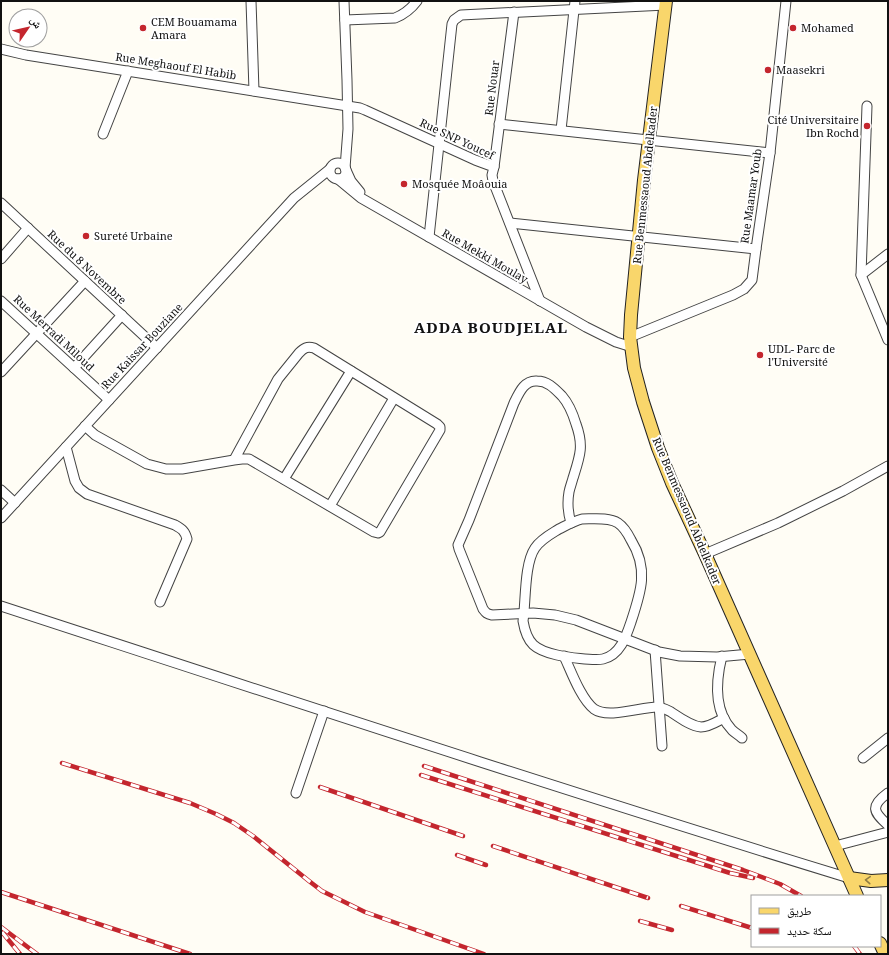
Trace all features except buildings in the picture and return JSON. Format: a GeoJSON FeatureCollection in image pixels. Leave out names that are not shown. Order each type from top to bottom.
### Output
{"type":"FeatureCollection","features":[{"type":"Feature","properties":{"kind":"main road","name":"Rue Benmessaoud Abdelkader"},"geometry":{"type":"LineString","coordinates":[[666,3],[644,180],[632,315],[631,342],[634,368],[658,448],[672,483],[750,654],[857,895]]}},
{"type":"Feature","properties":{"kind":"main road"},"geometry":{"type":"LineString","coordinates":[[849,878],[871,881],[888,880]]}},
{"type":"Feature","properties":{"kind":"street"},"geometry":{"type":"LineString","coordinates":[[251,1],[254,91]]}},
{"type":"Feature","properties":{"kind":"street"},"geometry":{"type":"LineString","coordinates":[[302,191],[344,176],[347,140],[347,80],[344,1]]}},
{"type":"Feature","properties":{"kind":"street"},"geometry":{"type":"LineString","coordinates":[[344,20],[395,18],[408,12],[418,1]]}},
{"type":"Feature","properties":{"kind":"street","name":"Rue Maamar Youb"},"geometry":{"type":"LineString","coordinates":[[631,342],[733,295],[744,289],[752,280],[770,153],[786,1]]}},
{"type":"Feature","properties":{"kind":"street"},"geometry":{"type":"LineString","coordinates":[[429,238],[452,24],[454,20],[461,15],[514,12],[574,5],[666,3]]}},
{"type":"Feature","properties":{"kind":"street"},"geometry":{"type":"LineString","coordinates":[[561,130],[574,5]]}},
{"type":"Feature","properties":{"kind":"street","name":"Rue Nouar"},"geometry":{"type":"LineString","coordinates":[[494,168],[514,12]]}},
{"type":"Feature","properties":{"kind":"street","name":"Rue Meghaouf El Habib"},"geometry":{"type":"LineString","coordinates":[[1,49],[26,55],[347,106]]}},
{"type":"Feature","properties":{"kind":"street"},"geometry":{"type":"LineString","coordinates":[[102,134],[128,71]]}},
{"type":"Feature","properties":{"kind":"street","name":"Rue SNP Youcef"},"geometry":{"type":"LineString","coordinates":[[347,106],[365,110],[494,168],[492,178],[540,301]]}},
{"type":"Feature","properties":{"kind":"street"},"geometry":{"type":"LineString","coordinates":[[867,106],[861,275],[888,340]]}},
{"type":"Feature","properties":{"kind":"street"},"geometry":{"type":"LineString","coordinates":[[499,124],[770,153]]}},
{"type":"Feature","properties":{"kind":"street","name":"Rue Kaissar Bouziane"},"geometry":{"type":"LineString","coordinates":[[1,518],[294,198],[321,177],[331,167],[347,140]]}},
{"type":"Feature","properties":{"kind":"street"},"geometry":{"type":"LineString","coordinates":[[334,164],[344,166],[354,185],[373,204],[361,198],[331,175],[331,167],[334,164]]}},
{"type":"Feature","properties":{"kind":"street","name":"Rue du 8 Novembre"},"geometry":{"type":"LineString","coordinates":[[1,203],[157,348]]}},
{"type":"Feature","properties":{"kind":"street","name":"Rue Mekki Moulay"},"geometry":{"type":"LineString","coordinates":[[373,204],[429,238],[586,327],[616,342],[631,342]]}},
{"type":"Feature","properties":{"kind":"street"},"geometry":{"type":"LineString","coordinates":[[510,223],[756,249]]}},
{"type":"Feature","properties":{"kind":"street"},"geometry":{"type":"LineString","coordinates":[[1,258],[28,228]]}},
{"type":"Feature","properties":{"kind":"street"},"geometry":{"type":"LineString","coordinates":[[861,275],[888,254]]}},
{"type":"Feature","properties":{"kind":"street"},"geometry":{"type":"LineString","coordinates":[[1,372],[85,281]]}},
{"type":"Feature","properties":{"kind":"street","name":"Rue Merradi Miloud"},"geometry":{"type":"LineString","coordinates":[[1,301],[109,400]]}},
{"type":"Feature","properties":{"kind":"street"},"geometry":{"type":"LineString","coordinates":[[74,368],[122,315]]}},
{"type":"Feature","properties":{"kind":"street"},"geometry":{"type":"LineString","coordinates":[[85,426],[95,434],[147,464],[166,469],[182,469],[234,460],[249,459],[375,532],[380,532],[440,430],[440,427],[314,348],[309,347],[303,349],[278,379],[234,460]]}},
{"type":"Feature","properties":{"kind":"street"},"geometry":{"type":"LineString","coordinates":[[284,479],[351,371]]}},
{"type":"Feature","properties":{"kind":"street"},"geometry":{"type":"LineString","coordinates":[[571,523],[568,506],[569,492],[580,456],[580,433],[570,408],[563,397],[547,383],[533,381],[521,389],[514,403],[458,547],[483,609],[487,614],[492,615],[524,613],[555,615],[576,620],[655,650],[680,656],[750,654]]}},
{"type":"Feature","properties":{"kind":"street"},"geometry":{"type":"LineString","coordinates":[[330,506],[394,398]]}},
{"type":"Feature","properties":{"kind":"street"},"geometry":{"type":"LineString","coordinates":[[66,447],[75,480],[79,488],[87,494],[175,525],[182,529],[186,534],[186,539],[160,602]]}},
{"type":"Feature","properties":{"kind":"street"},"geometry":{"type":"LineString","coordinates":[[705,554],[778,523],[843,491],[888,466]]}},
{"type":"Feature","properties":{"kind":"street"},"geometry":{"type":"LineString","coordinates":[[1,490],[15,503]]}},
{"type":"Feature","properties":{"kind":"street"},"geometry":{"type":"LineString","coordinates":[[582,519],[612,520],[625,530],[632,541],[641,563],[641,584],[639,598],[625,639],[618,650],[603,659],[564,656],[545,652],[537,648],[530,640],[525,630],[523,621],[524,613],[529,565],[534,549],[540,542],[571,523],[582,519]]}},
{"type":"Feature","properties":{"kind":"street"},"geometry":{"type":"LineString","coordinates":[[1,606],[324,711],[849,878]]}},
{"type":"Feature","properties":{"kind":"street"},"geometry":{"type":"LineString","coordinates":[[655,650],[662,746]]}},
{"type":"Feature","properties":{"kind":"street"},"geometry":{"type":"LineString","coordinates":[[564,656],[580,690],[588,703],[595,710],[604,713],[612,713],[659,707],[690,724],[702,727],[724,718]]}},
{"type":"Feature","properties":{"kind":"street"},"geometry":{"type":"LineString","coordinates":[[722,656],[717,686],[719,703],[724,718],[732,729],[742,738]]}},
{"type":"Feature","properties":{"kind":"street"},"geometry":{"type":"LineString","coordinates":[[296,793],[324,711]]}},
{"type":"Feature","properties":{"kind":"street"},"geometry":{"type":"LineString","coordinates":[[863,758],[888,738]]}},
{"type":"Feature","properties":{"kind":"street"},"geometry":{"type":"LineString","coordinates":[[888,793],[877,804],[875,811],[878,817],[888,825]]}},
{"type":"Feature","properties":{"kind":"street"},"geometry":{"type":"LineString","coordinates":[[834,846],[888,832]]}},
{"type":"Feature","properties":{"kind":"railway"},"geometry":{"type":"LineString","coordinates":[[62,763],[190,803],[216,814],[234,823],[253,836],[322,891],[365,912],[484,954]]}},
{"type":"Feature","properties":{"kind":"railway"},"geometry":{"type":"LineString","coordinates":[[424,766],[743,870],[780,884],[799,895]]}},
{"type":"Feature","properties":{"kind":"railway"},"geometry":{"type":"LineString","coordinates":[[421,775],[730,873],[753,878]]}},
{"type":"Feature","properties":{"kind":"railway"},"geometry":{"type":"LineString","coordinates":[[320,787],[463,836]]}},
{"type":"Feature","properties":{"kind":"railway"},"geometry":{"type":"LineString","coordinates":[[493,846],[648,898]]}},
{"type":"Feature","properties":{"kind":"railway"},"geometry":{"type":"LineString","coordinates":[[457,855],[486,865]]}},
{"type":"Feature","properties":{"kind":"railway"},"geometry":{"type":"LineString","coordinates":[[1,892],[190,954]]}},
{"type":"Feature","properties":{"kind":"railway"},"geometry":{"type":"LineString","coordinates":[[681,906],[751,928]]}},
{"type":"Feature","properties":{"kind":"railway"},"geometry":{"type":"LineString","coordinates":[[640,921],[672,930]]}},
{"type":"Feature","properties":{"kind":"railway"},"geometry":{"type":"LineString","coordinates":[[1,927],[37,954]]}},
{"type":"Feature","properties":{"kind":"railway"},"geometry":{"type":"LineString","coordinates":[[2,932],[20,954]]}},
{"type":"Feature","properties":{"kind":"railway"},"geometry":{"type":"LineString","coordinates":[[855,947],[860,954]]}},
{"type":"Feature","properties":{"kind":"place","name":"CEM Bouamama Amara"},"geometry":{"type":"Point","coordinates":[143,28]}},
{"type":"Feature","properties":{"kind":"place","name":"Mohamed"},"geometry":{"type":"Point","coordinates":[793,28]}},
{"type":"Feature","properties":{"kind":"place","name":"Maasekri"},"geometry":{"type":"Point","coordinates":[768,70]}},
{"type":"Feature","properties":{"kind":"place","name":"Cité Universitaire Ibn Rochd"},"geometry":{"type":"Point","coordinates":[867,126]}},
{"type":"Feature","properties":{"kind":"place","name":"Mosquée Moâouia"},"geometry":{"type":"Point","coordinates":[404,184]}},
{"type":"Feature","properties":{"kind":"place","name":"Sureté Urbaine"},"geometry":{"type":"Point","coordinates":[86,236]}},
{"type":"Feature","properties":{"kind":"place","name":"UDL- Parc de l'Université"},"geometry":{"type":"Point","coordinates":[760,355]}},
{"type":"Feature","properties":{"kind":"district","name":"ADDA BOUDJELAL"},"geometry":{"type":"Point","coordinates":[491,328]}}]}
